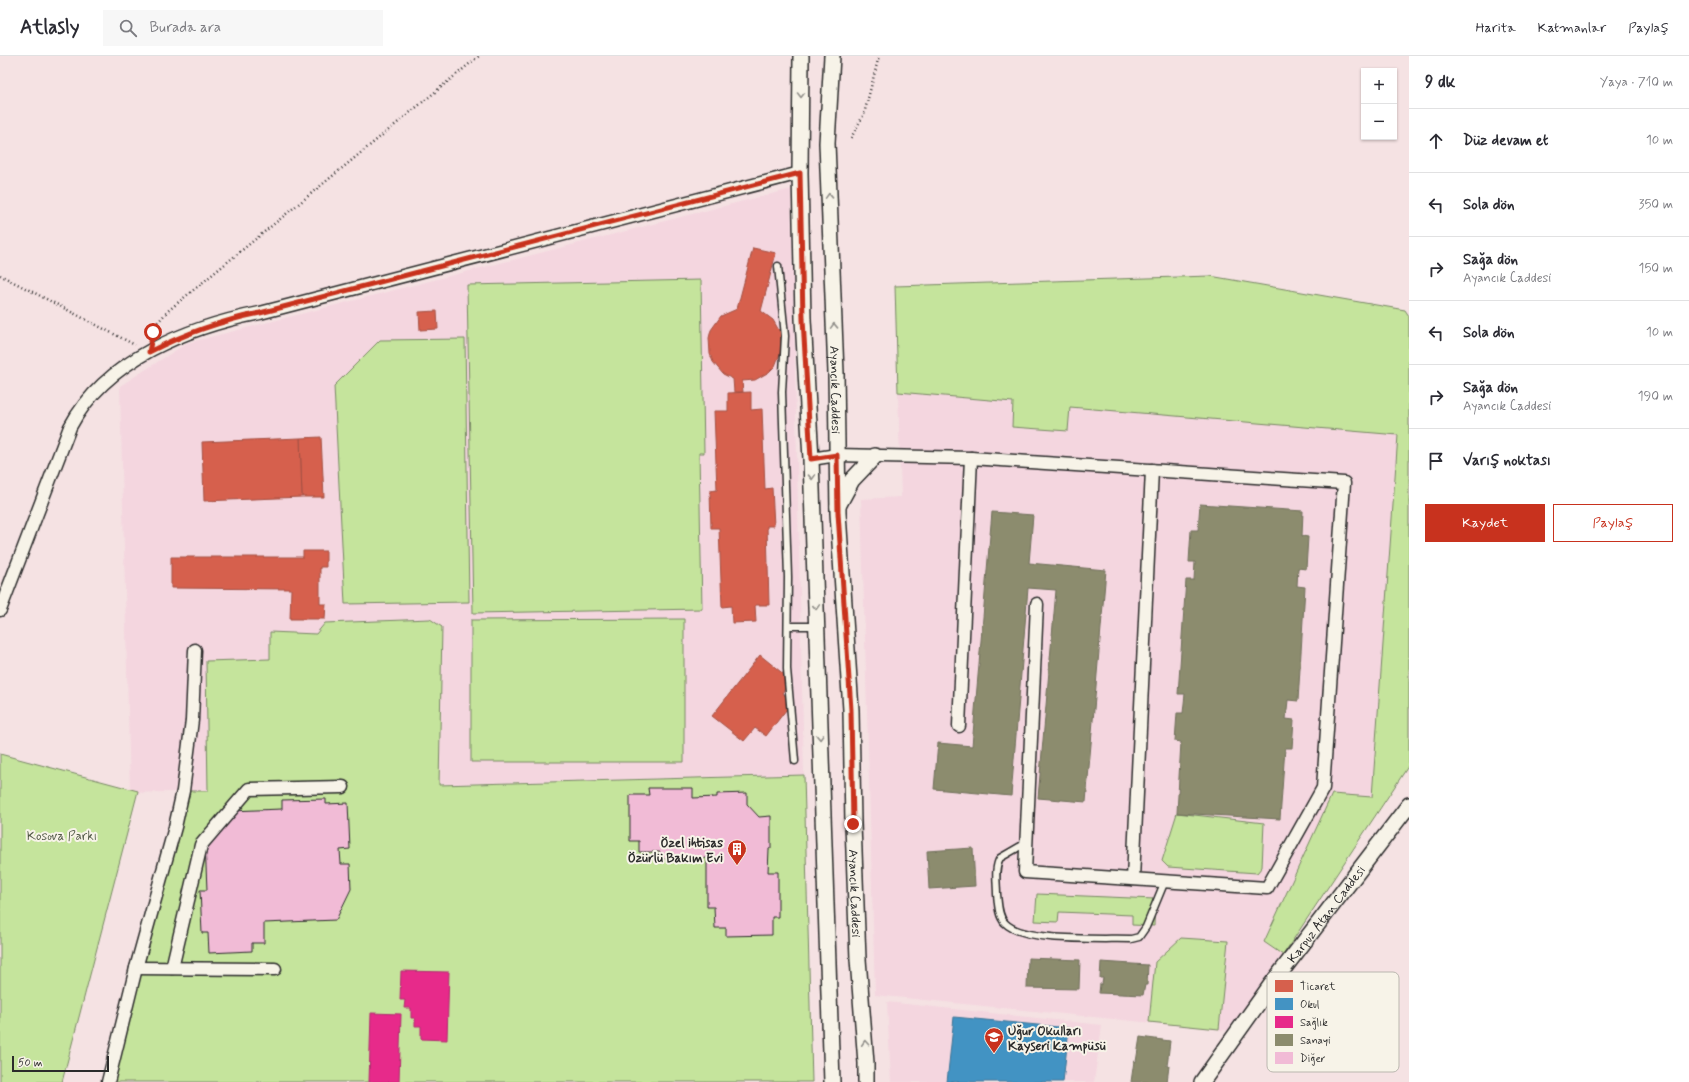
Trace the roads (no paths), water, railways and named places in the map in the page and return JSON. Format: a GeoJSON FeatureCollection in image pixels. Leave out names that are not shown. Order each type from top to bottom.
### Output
{"type":"FeatureCollection","features":[{"type":"Feature","properties":{"kind":"street","name":"Ayancık Caddesi"},"geometry":{"type":"LineString","coordinates":[[801,56],[800,173],[803,319],[811,459],[832,1082]]}},
{"type":"Feature","properties":{"kind":"street","name":"Ayancık Caddesi"},"geometry":{"type":"LineString","coordinates":[[832,56],[827,143],[836,373],[838,507],[851,710],[855,880],[866,1082]]}},
{"type":"Feature","properties":{"kind":"street"},"geometry":{"type":"LineString","coordinates":[[0,610],[70,427],[87,401],[105,382],[149,352],[193,331],[222,321],[800,173]]}},
{"type":"Feature","properties":{"kind":"street"},"geometry":{"type":"LineString","coordinates":[[811,459],[837,455],[971,458],[1344,483],[1323,788],[1267,888],[1025,872],[1037,604]]}},
{"type":"Feature","properties":{"kind":"street"},"geometry":{"type":"LineString","coordinates":[[838,507],[852,480],[875,456]]}},
{"type":"Feature","properties":{"kind":"street"},"geometry":{"type":"LineString","coordinates":[[959,726],[971,458]]}},
{"type":"Feature","properties":{"kind":"street"},"geometry":{"type":"LineString","coordinates":[[1133,879],[1152,470]]}},
{"type":"Feature","properties":{"kind":"street"},"geometry":{"type":"LineString","coordinates":[[108,1082],[136,968],[175,827],[183,791],[192,720],[195,650]]}},
{"type":"Feature","properties":{"kind":"street"},"geometry":{"type":"LineString","coordinates":[[172,968],[201,845],[248,789],[343,788]]}},
{"type":"Feature","properties":{"kind":"street","name":"Karpuz Atan Caddesi"},"geometry":{"type":"LineString","coordinates":[[1281,972],[1409,805]]}},
{"type":"Feature","properties":{"kind":"street"},"geometry":{"type":"LineString","coordinates":[[136,968],[275,968]]}},
{"type":"Feature","properties":{"kind":"street","name":"Karpuz Atan Caddesi"},"geometry":{"type":"LineString","coordinates":[[1202,1082],[1267,991]]}},
{"type":"Feature","properties":{"kind":"lane"},"geometry":{"type":"LineString","coordinates":[[778,266],[785,336],[782,392],[788,569],[787,669],[795,761]]}},
{"type":"Feature","properties":{"kind":"lane"},"geometry":{"type":"LineString","coordinates":[[788,626],[817,626]]}},
{"type":"Feature","properties":{"kind":"lane"},"geometry":{"type":"LineString","coordinates":[[1026,843],[1000,858],[996,875],[998,907],[1001,918],[1005,924],[1025,933],[1054,937],[1131,939],[1139,937],[1146,927],[1164,881]]}},
{"type":"Feature","properties":{"kind":"place","name":"Özel ihtisas Özürlü Bakım Evi"},"geometry":{"type":"Point","coordinates":[737,866]}},
{"type":"Feature","properties":{"kind":"place","name":"Uğur Okulları Kayseri Kampüsü"},"geometry":{"type":"Point","coordinates":[994,1054]}},
{"type":"Feature","properties":{"kind":"park label","name":"Kosova Parkı"},"geometry":{"type":"Point","coordinates":[62,835]}}]}
